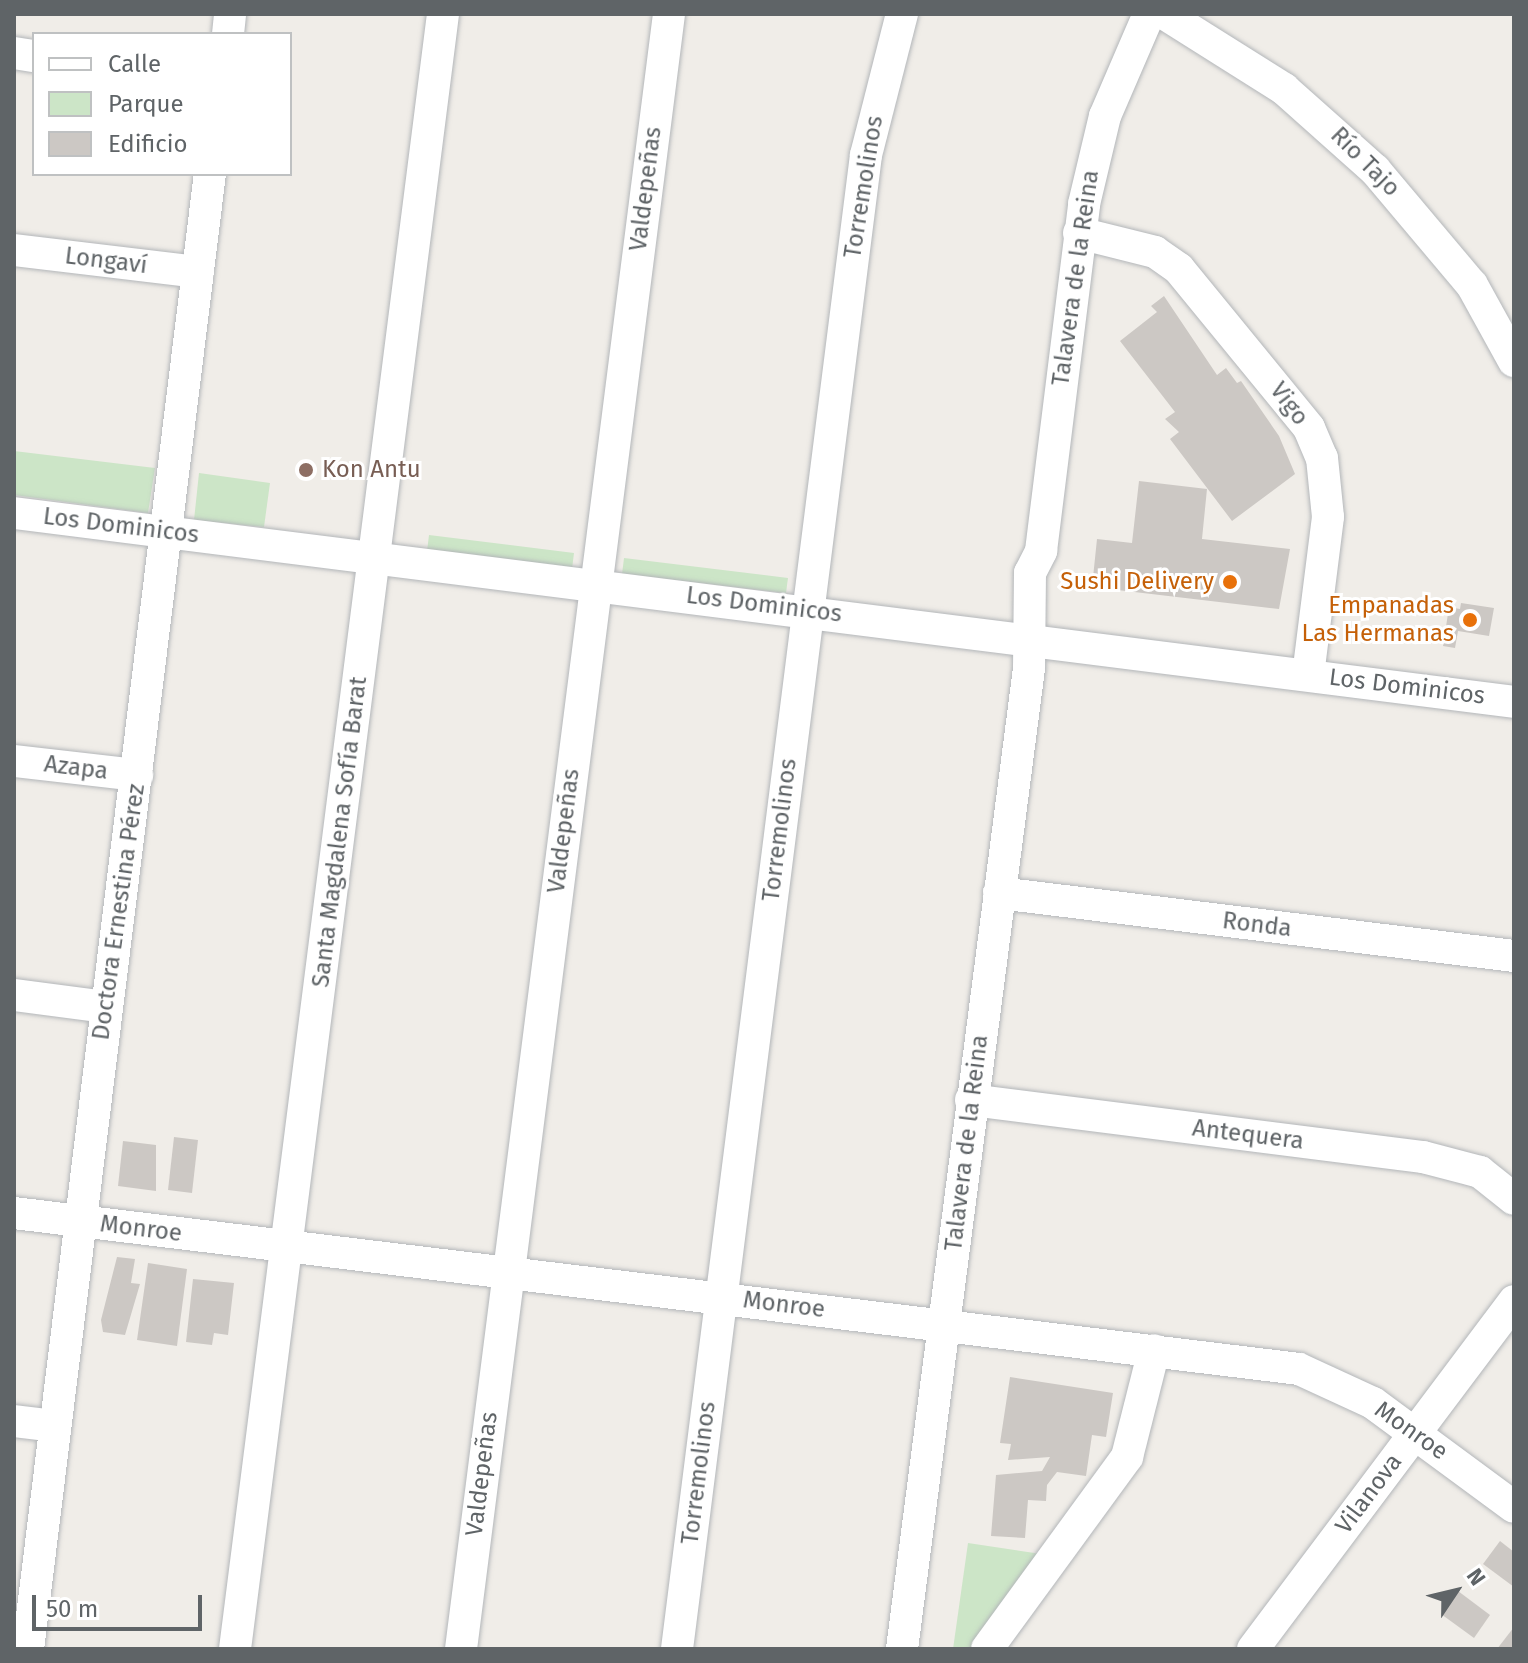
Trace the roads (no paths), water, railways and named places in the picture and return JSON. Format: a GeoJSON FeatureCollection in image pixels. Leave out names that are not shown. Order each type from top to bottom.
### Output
{"type":"FeatureCollection","features":[{"type":"Feature","properties":{"kind":"street","name":"Santa Magdalena Sofía Barat"},"geometry":{"type":"LineString","coordinates":[[235,1649],[443,14]]}},
{"type":"Feature","properties":{"kind":"street","name":"Valdepeñas"},"geometry":{"type":"LineString","coordinates":[[461,1649],[669,14]]}},
{"type":"Feature","properties":{"kind":"street","name":"Torremolinos"},"geometry":{"type":"LineString","coordinates":[[677,1649],[866,155],[902,14]]}},
{"type":"Feature","properties":{"kind":"street","name":"Talavera de la Reina"},"geometry":{"type":"LineString","coordinates":[[902,1649],[1032,638],[1027,614],[1030,573],[1041,551],[1079,233],[1105,116],[1149,14]]}},
{"type":"Feature","properties":{"kind":"street","name":"Río Tajo"},"geometry":{"type":"LineString","coordinates":[[1165,14],[1284,89],[1375,170],[1472,285],[1514,361]]}},
{"type":"Feature","properties":{"kind":"street","name":"Doctora Ernestina Pérez"},"geometry":{"type":"LineString","coordinates":[[24,1638],[55,1426],[106,1007],[169,532],[210,176]]}},
{"type":"Feature","properties":{"kind":"street","name":"Vigo"},"geometry":{"type":"LineString","coordinates":[[1079,233],[1155,252],[1179,269],[1309,428],[1322,458],[1328,517],[1308,675]]}},
{"type":"Feature","properties":{"kind":"street","name":"Longaví"},"geometry":{"type":"LineString","coordinates":[[14,250],[198,272]]}},
{"type":"Feature","properties":{"kind":"street","name":"Los Dominicos"},"geometry":{"type":"LineString","coordinates":[[14,513],[1032,638],[1308,675],[1513,696]]}},
{"type":"Feature","properties":{"kind":"street","name":"Azapa"},"geometry":{"type":"LineString","coordinates":[[14,761],[137,775]]}},
{"type":"Feature","properties":{"kind":"street","name":"Ronda"},"geometry":{"type":"LineString","coordinates":[[999,893],[1514,956]]}},
{"type":"Feature","properties":{"kind":"street"},"geometry":{"type":"LineString","coordinates":[[14,995],[106,1007]]}},
{"type":"Feature","properties":{"kind":"street","name":"Antequera"},"geometry":{"type":"LineString","coordinates":[[971,1100],[1423,1157],[1480,1172],[1514,1199]]}},
{"type":"Feature","properties":{"kind":"street","name":"Monroe"},"geometry":{"type":"LineString","coordinates":[[14,1213],[1299,1369],[1340,1385],[1415,1433],[1514,1507]]}},
{"type":"Feature","properties":{"kind":"street","name":"Vilanova"},"geometry":{"type":"LineString","coordinates":[[1253,1649],[1514,1301]]}},
{"type":"Feature","properties":{"kind":"street"},"geometry":{"type":"LineString","coordinates":[[987,1649],[1127,1457],[1154,1350]]}},
{"type":"Feature","properties":{"kind":"street"},"geometry":{"type":"LineString","coordinates":[[14,1421],[55,1426]]}},
{"type":"Feature","properties":{"kind":"place","name":"Kon Antu"},"geometry":{"type":"Point","coordinates":[306,470]}},
{"type":"Feature","properties":{"kind":"place","name":"Sushi Delivery"},"geometry":{"type":"Point","coordinates":[1230,582]}},
{"type":"Feature","properties":{"kind":"place","name":"Empanadas Las Hermanas"},"geometry":{"type":"Point","coordinates":[1470,620]}}]}
